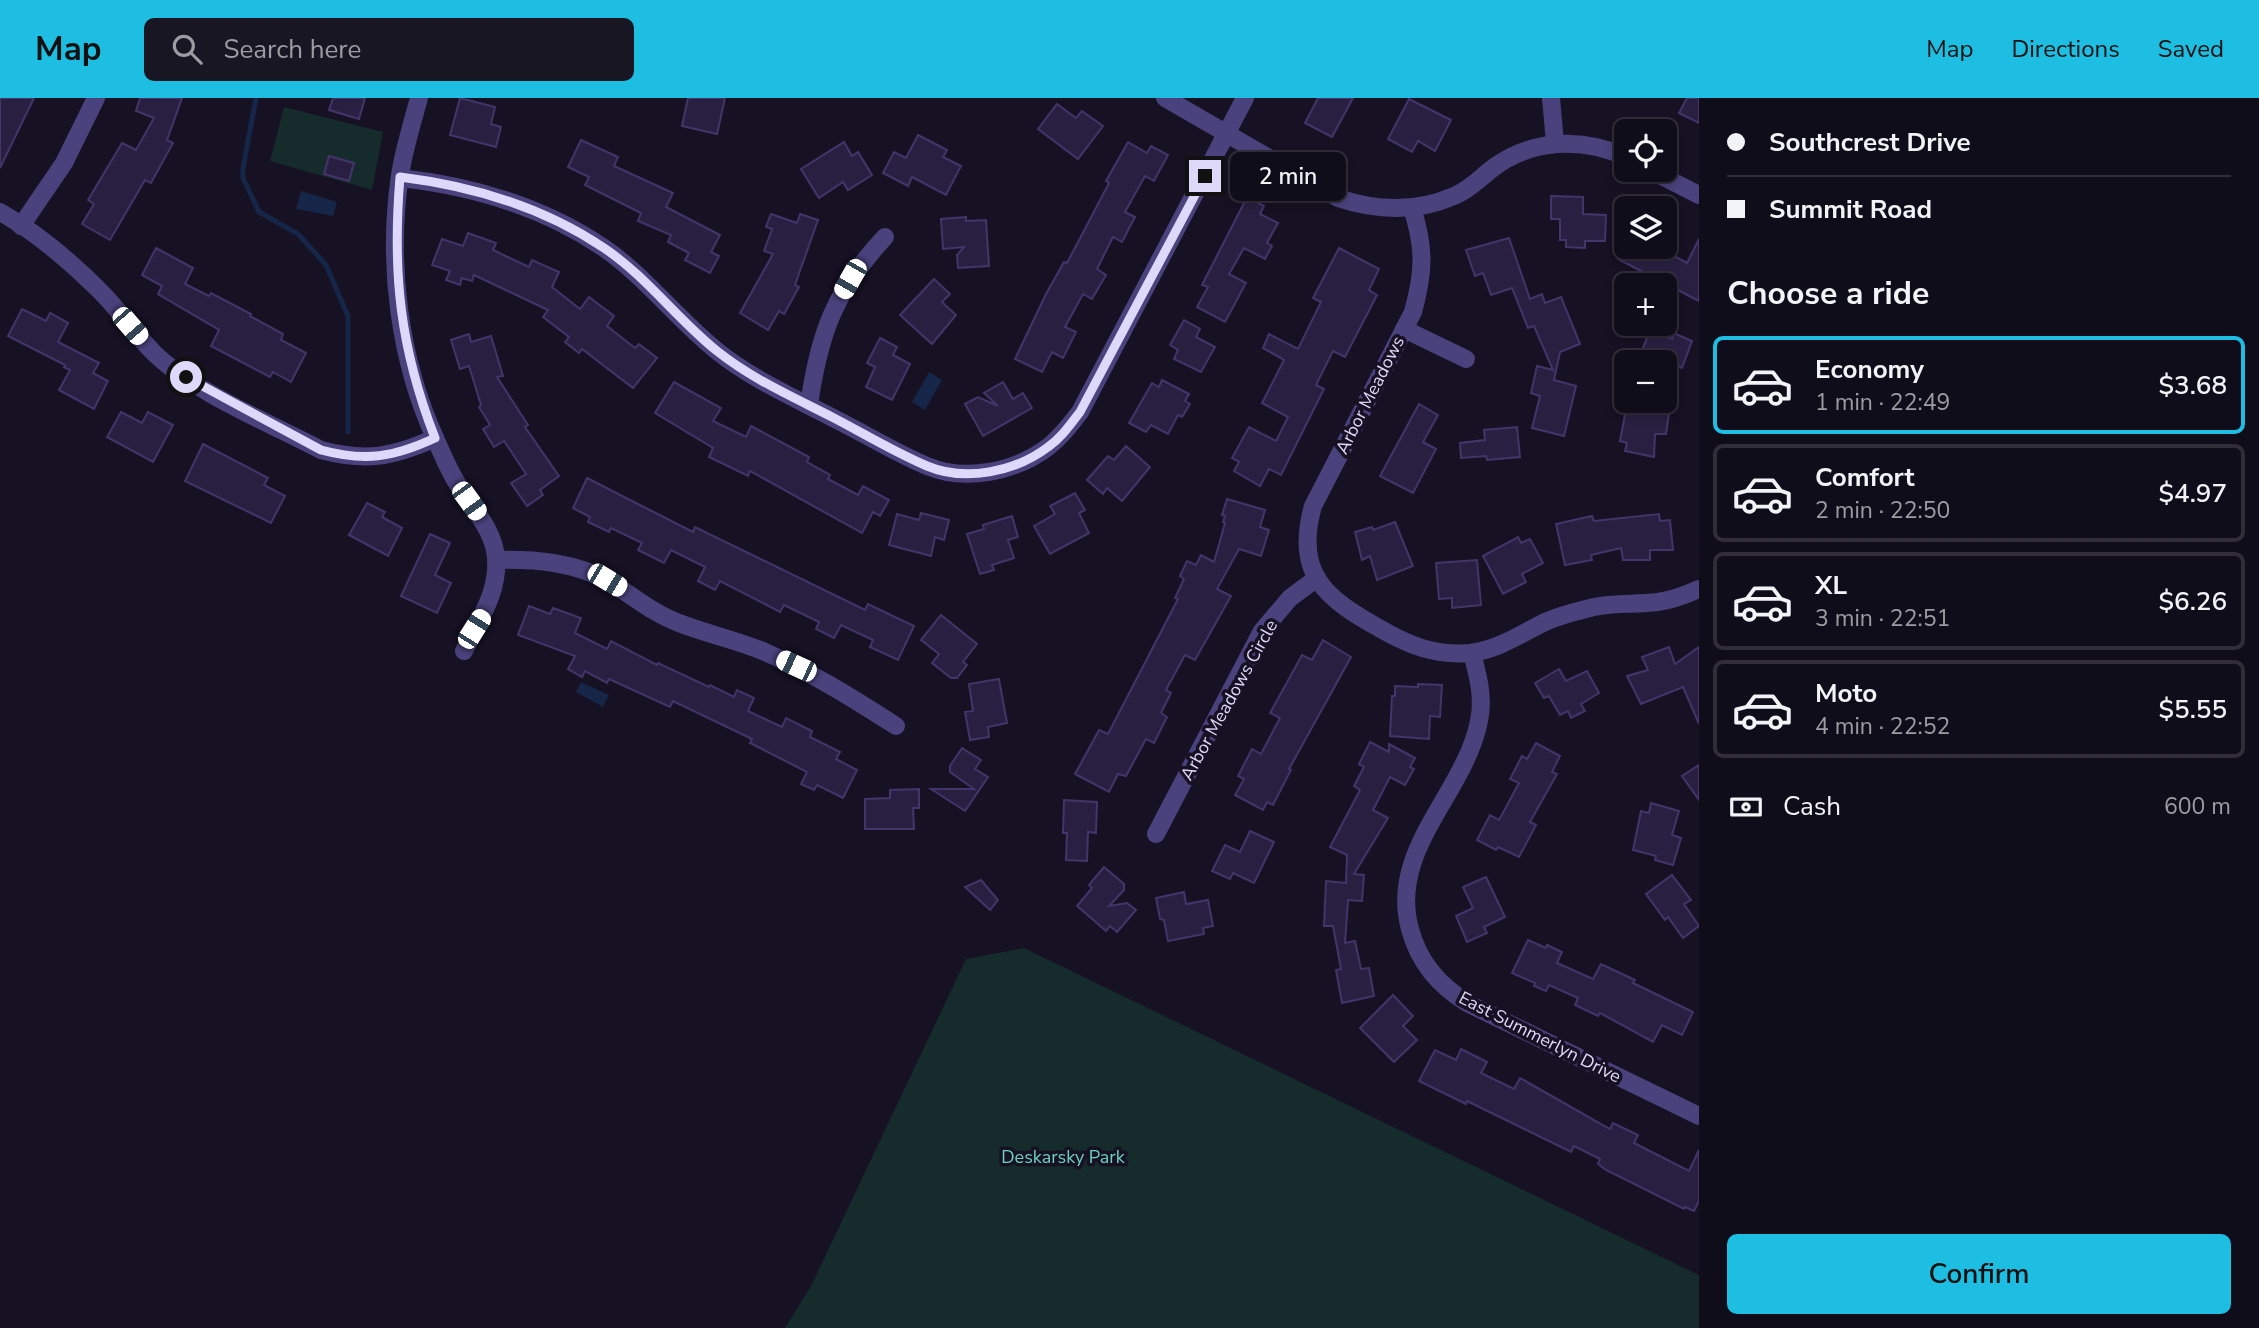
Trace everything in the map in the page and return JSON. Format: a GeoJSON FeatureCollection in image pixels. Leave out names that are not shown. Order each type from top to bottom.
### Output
{"type":"FeatureCollection","features":[{"type":"Feature","properties":{"kind":"street"},"geometry":{"type":"LineString","coordinates":[[22,226],[64,163],[96,98]]}},
{"type":"Feature","properties":{"kind":"street"},"geometry":{"type":"LineString","coordinates":[[419,98],[400,177],[396,250],[402,323],[410,362],[435,438],[459,487],[483,520],[494,545],[496,560],[491,597],[464,651]]}},
{"type":"Feature","properties":{"kind":"street"},"geometry":{"type":"LineString","coordinates":[[1165,98],[1338,198],[1361,206],[1385,209],[1412,208],[1456,196],[1508,158],[1531,149],[1555,144],[1578,144],[1614,152]]}},
{"type":"Feature","properties":{"kind":"street"},"geometry":{"type":"LineString","coordinates":[[400,177],[448,183],[491,194],[566,225],[636,272],[719,352],[749,373],[928,467],[968,473],[1004,468],[1027,460],[1047,448],[1080,412],[1245,98]]}},
{"type":"Feature","properties":{"kind":"street"},"geometry":{"type":"LineString","coordinates":[[1551,98],[1555,144]]}},
{"type":"Feature","properties":{"kind":"street"},"geometry":{"type":"LineString","coordinates":[[1674,182],[1699,195]]}},
{"type":"Feature","properties":{"kind":"street","name":"Arbor Meadows"},"geometry":{"type":"LineString","coordinates":[[1317,578],[1307,546],[1307,526],[1313,506],[1413,312],[1422,281],[1421,238],[1412,208]]}},
{"type":"Feature","properties":{"kind":"street"},"geometry":{"type":"LineString","coordinates":[[0,212],[73,266],[102,293],[154,353],[179,373],[321,450],[340,455],[388,456],[435,438]]}},
{"type":"Feature","properties":{"kind":"street"},"geometry":{"type":"LineString","coordinates":[[809,405],[822,336],[834,306],[850,279],[885,237]]}},
{"type":"Feature","properties":{"kind":"street"},"geometry":{"type":"LineString","coordinates":[[1404,329],[1466,359]]}},
{"type":"Feature","properties":{"kind":"street"},"geometry":{"type":"LineString","coordinates":[[496,560],[553,562],[598,577],[630,594],[653,611],[679,623],[761,650],[796,666],[896,726]]}},
{"type":"Feature","properties":{"kind":"street"},"geometry":{"type":"LineString","coordinates":[[1317,578],[1339,604],[1407,644],[1450,654],[1472,653],[1497,647],[1570,613],[1601,605],[1660,602],[1699,589]]}},
{"type":"Feature","properties":{"kind":"street","name":"Arbor Meadows Circle"},"geometry":{"type":"LineString","coordinates":[[1156,834],[1262,631],[1290,598],[1317,578]]}},
{"type":"Feature","properties":{"kind":"street","name":"East Summerlyn Drive"},"geometry":{"type":"LineString","coordinates":[[1472,653],[1480,679],[1482,699],[1475,739],[1415,854],[1408,877],[1408,921],[1421,959],[1447,990],[1467,1003],[1699,1116]]}},
{"type":"Feature","properties":{"kind":"green space"},"geometry":{"type":"Polygon","coordinates":[[[284,107],[383,132],[372,190],[270,161],[284,107]]]}},
{"type":"Feature","properties":{"kind":"green space","name":"Deskarsky Park"},"geometry":{"type":"Polygon","coordinates":[[[1024,948],[1699,1275],[1699,1328],[785,1328],[811,1286],[966,959],[1024,948]]]}},
{"type":"Feature","properties":{"kind":"water"},"geometry":{"type":"Polygon","coordinates":[[[301,191],[337,202],[333,216],[296,209],[301,191]]]}},
{"type":"Feature","properties":{"kind":"water"},"geometry":{"type":"Polygon","coordinates":[[[929,372],[942,380],[925,410],[912,402],[929,372]]]}},
{"type":"Feature","properties":{"kind":"water"},"geometry":{"type":"Polygon","coordinates":[[[581,682],[609,695],[603,707],[576,692],[581,682]]]}},
{"type":"Feature","properties":{"kind":"building"},"geometry":{"type":"Polygon","coordinates":[[[0,98],[34,98],[0,168],[0,98]]]}},
{"type":"Feature","properties":{"kind":"building"},"geometry":{"type":"Polygon","coordinates":[[[140,98],[182,98],[167,140],[173,143],[151,183],[145,180],[110,240],[82,224],[94,204],[88,200],[122,143],[136,150],[154,118],[136,111],[140,98]]]}},
{"type":"Feature","properties":{"kind":"building"},"geometry":{"type":"Polygon","coordinates":[[[333,98],[365,98],[359,119],[329,110],[333,98]]]}},
{"type":"Feature","properties":{"kind":"building"},"geometry":{"type":"Polygon","coordinates":[[[460,98],[495,107],[491,124],[501,127],[496,147],[450,135],[460,98]]]}},
{"type":"Feature","properties":{"kind":"building"},"geometry":{"type":"Polygon","coordinates":[[[688,98],[725,98],[717,134],[682,126],[688,98]]]}},
{"type":"Feature","properties":{"kind":"building"},"geometry":{"type":"Polygon","coordinates":[[[1318,98],[1353,98],[1332,137],[1305,123],[1318,98]]]}},
{"type":"Feature","properties":{"kind":"building"},"geometry":{"type":"Polygon","coordinates":[[[1687,98],[1699,98],[1699,123],[1679,113],[1687,98]]]}},
{"type":"Feature","properties":{"kind":"building"},"geometry":{"type":"Polygon","coordinates":[[[1409,99],[1451,120],[1435,151],[1418,141],[1412,152],[1388,139],[1409,99]]]}},
{"type":"Feature","properties":{"kind":"building"},"geometry":{"type":"Polygon","coordinates":[[[1057,104],[1076,118],[1082,111],[1103,126],[1078,159],[1038,129],[1057,104]]]}},
{"type":"Feature","properties":{"kind":"building"},"geometry":{"type":"Polygon","coordinates":[[[918,135],[947,150],[943,157],[961,166],[946,195],[912,177],[908,186],[883,173],[894,152],[906,158],[918,135]]]}},
{"type":"Feature","properties":{"kind":"building"},"geometry":{"type":"Polygon","coordinates":[[[581,140],[618,157],[614,166],[673,193],[666,207],[720,235],[711,252],[719,256],[710,273],[685,260],[689,253],[668,242],[671,235],[638,221],[641,213],[585,185],[589,177],[568,167],[581,140]]]}},
{"type":"Feature","properties":{"kind":"building"},"geometry":{"type":"Polygon","coordinates":[[[844,142],[852,156],[858,152],[872,175],[848,190],[843,182],[819,198],[801,169],[844,142]]]}},
{"type":"Feature","properties":{"kind":"building"},"geometry":{"type":"Polygon","coordinates":[[[1128,142],[1147,153],[1151,146],[1168,155],[1154,181],[1145,176],[1125,212],[1135,217],[1122,242],[1113,237],[1097,269],[1106,275],[1092,299],[1083,294],[1065,327],[1076,332],[1063,358],[1052,352],[1042,372],[1015,359],[1046,294],[1064,262],[1067,263],[1128,142]]]}},
{"type":"Feature","properties":{"kind":"building"},"geometry":{"type":"Polygon","coordinates":[[[329,156],[354,163],[349,181],[324,174],[329,156]]]}},
{"type":"Feature","properties":{"kind":"building"},"geometry":{"type":"Polygon","coordinates":[[[1551,196],[1583,197],[1583,214],[1606,215],[1605,241],[1585,241],[1585,248],[1566,247],[1566,240],[1560,240],[1560,219],[1551,219],[1551,196]]]}},
{"type":"Feature","properties":{"kind":"building"},"geometry":{"type":"Polygon","coordinates":[[[1247,197],[1264,206],[1260,214],[1278,223],[1267,243],[1272,246],[1265,259],[1244,248],[1229,274],[1246,283],[1225,322],[1197,307],[1208,287],[1202,285],[1247,197]]]}},
{"type":"Feature","properties":{"kind":"building"},"geometry":{"type":"Polygon","coordinates":[[[771,214],[797,223],[800,214],[818,220],[795,285],[799,287],[784,314],[779,311],[768,330],[740,313],[773,254],[764,251],[772,229],[766,227],[771,214]]]}},
{"type":"Feature","properties":{"kind":"building"},"geometry":{"type":"Polygon","coordinates":[[[966,217],[966,221],[986,220],[989,266],[958,268],[957,255],[964,247],[943,249],[941,219],[966,217]]]}},
{"type":"Feature","properties":{"kind":"building"},"geometry":{"type":"Polygon","coordinates":[[[468,233],[496,243],[493,250],[529,267],[532,260],[559,272],[552,287],[580,309],[589,297],[614,316],[607,326],[635,348],[639,344],[657,358],[633,388],[582,349],[579,353],[565,342],[569,337],[543,317],[548,310],[474,275],[472,281],[462,278],[460,285],[446,280],[450,271],[432,265],[442,239],[463,246],[468,233]]]}},
{"type":"Feature","properties":{"kind":"building"},"geometry":{"type":"Polygon","coordinates":[[[1509,238],[1530,299],[1542,294],[1545,303],[1561,297],[1580,344],[1560,352],[1554,380],[1576,386],[1564,436],[1532,428],[1540,396],[1531,393],[1537,366],[1553,370],[1534,326],[1528,328],[1512,288],[1491,295],[1483,273],[1475,276],[1466,250],[1509,238]]]}},
{"type":"Feature","properties":{"kind":"building"},"geometry":{"type":"Polygon","coordinates":[[[1699,239],[1699,301],[1677,290],[1677,273],[1645,273],[1618,259],[1677,257],[1687,263],[1699,239]]]}},
{"type":"Feature","properties":{"kind":"building"},"geometry":{"type":"Polygon","coordinates":[[[156,248],[193,268],[185,284],[209,296],[211,293],[251,314],[250,316],[283,334],[281,340],[306,353],[291,382],[273,372],[270,377],[211,346],[219,330],[158,294],[162,286],[142,275],[156,248]]]}},
{"type":"Feature","properties":{"kind":"building"},"geometry":{"type":"Polygon","coordinates":[[[1339,248],[1379,269],[1369,290],[1377,295],[1345,357],[1333,351],[1316,385],[1324,389],[1281,475],[1269,469],[1260,486],[1234,471],[1239,462],[1232,458],[1249,427],[1276,441],[1288,417],[1262,403],[1284,360],[1263,348],[1269,334],[1298,349],[1321,302],[1313,298],[1339,248]]]}},
{"type":"Feature","properties":{"kind":"building"},"geometry":{"type":"Polygon","coordinates":[[[934,279],[950,294],[942,302],[956,315],[932,344],[900,315],[934,279]]]}},
{"type":"Feature","properties":{"kind":"building"},"geometry":{"type":"Polygon","coordinates":[[[22,309],[46,321],[50,313],[68,323],[58,342],[99,363],[93,373],[108,381],[94,409],[59,390],[70,370],[64,367],[65,365],[8,336],[22,309]]]}},
{"type":"Feature","properties":{"kind":"building"},"geometry":{"type":"Polygon","coordinates":[[[1184,320],[1200,329],[1196,337],[1215,347],[1201,372],[1174,359],[1178,350],[1170,345],[1184,320]]]}},
{"type":"Feature","properties":{"kind":"building"},"geometry":{"type":"Polygon","coordinates":[[[469,334],[471,342],[491,336],[503,376],[497,377],[528,425],[525,427],[559,476],[540,490],[543,495],[527,506],[511,483],[526,474],[504,441],[494,447],[483,429],[490,425],[479,407],[481,405],[469,366],[460,369],[451,340],[469,334]]]}},
{"type":"Feature","properties":{"kind":"building"},"geometry":{"type":"Polygon","coordinates":[[[1677,334],[1692,341],[1682,368],[1677,366],[1677,350],[1642,350],[1648,336],[1672,339],[1677,334]]]}},
{"type":"Feature","properties":{"kind":"building"},"geometry":{"type":"Polygon","coordinates":[[[880,338],[897,347],[893,355],[910,364],[892,400],[866,387],[875,367],[867,363],[880,338]]]}},
{"type":"Feature","properties":{"kind":"building"},"geometry":{"type":"Polygon","coordinates":[[[1162,380],[1189,394],[1185,401],[1190,404],[1182,417],[1178,415],[1168,434],[1151,425],[1146,432],[1129,423],[1152,383],[1159,387],[1162,380]]]}},
{"type":"Feature","properties":{"kind":"building"},"geometry":{"type":"Polygon","coordinates":[[[674,382],[721,408],[713,421],[746,437],[751,426],[809,457],[807,462],[830,475],[828,479],[858,495],[863,486],[889,500],[880,516],[873,512],[862,533],[750,471],[748,476],[709,457],[713,448],[655,413],[674,382]]]}},
{"type":"Feature","properties":{"kind":"building"},"geometry":{"type":"Polygon","coordinates":[[[1003,382],[1013,399],[1023,393],[1032,408],[983,436],[965,404],[978,397],[998,406],[984,393],[1003,382]]]}},
{"type":"Feature","properties":{"kind":"building"},"geometry":{"type":"Polygon","coordinates":[[[1419,404],[1438,415],[1423,442],[1436,449],[1413,493],[1380,476],[1419,404]]]}},
{"type":"Feature","properties":{"kind":"building"},"geometry":{"type":"Polygon","coordinates":[[[121,412],[142,423],[148,412],[173,425],[153,462],[107,437],[121,412]]]}},
{"type":"Feature","properties":{"kind":"building"},"geometry":{"type":"Polygon","coordinates":[[[1625,413],[1669,413],[1666,434],[1655,434],[1654,457],[1625,451],[1627,443],[1620,441],[1625,413]]]}},
{"type":"Feature","properties":{"kind":"building"},"geometry":{"type":"Polygon","coordinates":[[[1517,427],[1520,457],[1487,460],[1486,456],[1461,458],[1460,443],[1485,440],[1484,430],[1517,427]]]}},
{"type":"Feature","properties":{"kind":"building"},"geometry":{"type":"Polygon","coordinates":[[[203,444],[268,478],[264,485],[285,496],[271,523],[185,481],[203,444]]]}},
{"type":"Feature","properties":{"kind":"building"},"geometry":{"type":"Polygon","coordinates":[[[1126,446],[1150,467],[1122,501],[1107,488],[1103,494],[1087,480],[1108,456],[1114,460],[1126,446]]]}},
{"type":"Feature","properties":{"kind":"building"},"geometry":{"type":"Polygon","coordinates":[[[587,478],[693,532],[695,527],[865,610],[868,604],[914,626],[898,660],[870,647],[873,640],[841,625],[834,638],[816,629],[819,622],[784,605],[780,612],[720,581],[715,590],[698,581],[705,567],[671,550],[664,563],[638,550],[642,543],[611,528],[609,532],[588,522],[590,517],[573,508],[587,478]]]}},
{"type":"Feature","properties":{"kind":"building"},"geometry":{"type":"Polygon","coordinates":[[[1075,493],[1085,510],[1079,513],[1089,533],[1050,554],[1034,526],[1055,514],[1050,506],[1075,493]]]}},
{"type":"Feature","properties":{"kind":"building"},"geometry":{"type":"Polygon","coordinates":[[[1227,499],[1265,510],[1260,527],[1269,530],[1261,556],[1239,549],[1217,589],[1231,596],[1195,660],[1185,655],[1166,690],[1171,693],[1161,713],[1167,717],[1154,743],[1146,739],[1126,776],[1118,774],[1109,792],[1075,774],[1099,730],[1108,734],[1178,599],[1175,598],[1184,579],[1180,576],[1187,561],[1196,565],[1201,555],[1214,562],[1225,523],[1225,516],[1222,515],[1227,499]]]}},
{"type":"Feature","properties":{"kind":"building"},"geometry":{"type":"Polygon","coordinates":[[[367,503],[385,512],[382,517],[402,528],[388,556],[349,535],[367,503]]]}},
{"type":"Feature","properties":{"kind":"building"},"geometry":{"type":"Polygon","coordinates":[[[921,513],[949,520],[944,540],[935,537],[931,556],[889,545],[897,514],[919,520],[921,513]]]}},
{"type":"Feature","properties":{"kind":"building"},"geometry":{"type":"Polygon","coordinates":[[[1659,514],[1660,521],[1670,520],[1673,550],[1650,550],[1650,560],[1623,560],[1621,548],[1591,555],[1592,560],[1565,565],[1556,524],[1592,516],[1594,521],[1659,514]]]}},
{"type":"Feature","properties":{"kind":"building"},"geometry":{"type":"Polygon","coordinates":[[[1012,516],[1018,537],[1008,540],[1014,558],[992,565],[994,570],[980,574],[967,534],[984,529],[983,525],[1012,516]]]}},
{"type":"Feature","properties":{"kind":"building"},"geometry":{"type":"Polygon","coordinates":[[[1395,522],[1413,566],[1377,580],[1370,556],[1362,560],[1355,532],[1372,527],[1373,530],[1395,522]]]}},
{"type":"Feature","properties":{"kind":"building"},"geometry":{"type":"Polygon","coordinates":[[[430,534],[450,543],[435,575],[451,583],[437,613],[401,596],[430,534]]]}},
{"type":"Feature","properties":{"kind":"building"},"geometry":{"type":"Polygon","coordinates":[[[1518,537],[1521,543],[1530,539],[1543,563],[1522,574],[1526,582],[1503,594],[1483,556],[1518,537]]]}},
{"type":"Feature","properties":{"kind":"building"},"geometry":{"type":"Polygon","coordinates":[[[1477,560],[1481,605],[1452,608],[1452,598],[1439,599],[1436,563],[1477,560]]]}},
{"type":"Feature","properties":{"kind":"building"},"geometry":{"type":"Polygon","coordinates":[[[529,606],[550,614],[553,608],[581,618],[575,633],[607,649],[611,641],[657,665],[658,663],[734,697],[737,690],[754,698],[748,711],[782,727],[786,718],[812,731],[810,737],[840,752],[836,759],[857,770],[843,798],[817,785],[814,790],[801,784],[807,772],[750,743],[752,739],[673,701],[670,707],[609,679],[607,683],[585,671],[582,677],[568,669],[575,656],[518,635],[529,606]]]}},
{"type":"Feature","properties":{"kind":"building"},"geometry":{"type":"Polygon","coordinates":[[[941,615],[977,644],[963,662],[967,665],[957,678],[951,678],[932,663],[939,654],[921,640],[941,615]]]}},
{"type":"Feature","properties":{"kind":"building"},"geometry":{"type":"Polygon","coordinates":[[[1323,640],[1351,657],[1289,769],[1291,770],[1273,805],[1267,802],[1263,810],[1235,795],[1244,779],[1238,776],[1252,749],[1261,754],[1280,718],[1270,713],[1302,655],[1312,660],[1323,640]]]}},
{"type":"Feature","properties":{"kind":"building"},"geometry":{"type":"Polygon","coordinates":[[[1669,647],[1675,664],[1699,647],[1699,724],[1683,687],[1641,704],[1627,676],[1648,670],[1642,657],[1669,647]]]}},
{"type":"Feature","properties":{"kind":"building"},"geometry":{"type":"Polygon","coordinates":[[[1559,669],[1566,681],[1587,671],[1599,693],[1581,704],[1585,711],[1571,718],[1568,711],[1560,715],[1549,696],[1544,698],[1535,683],[1559,669]]]}},
{"type":"Feature","properties":{"kind":"building"},"geometry":{"type":"Polygon","coordinates":[[[999,679],[1007,723],[988,727],[989,737],[970,740],[965,712],[973,711],[969,684],[999,679]]]}},
{"type":"Feature","properties":{"kind":"building"},"geometry":{"type":"Polygon","coordinates":[[[1418,684],[1442,685],[1440,717],[1430,716],[1429,739],[1390,736],[1395,686],[1418,687],[1418,684]]]}},
{"type":"Feature","properties":{"kind":"building"},"geometry":{"type":"Polygon","coordinates":[[[1370,742],[1389,752],[1389,744],[1415,758],[1410,767],[1414,769],[1405,785],[1390,777],[1373,810],[1388,818],[1354,874],[1364,875],[1362,901],[1348,900],[1345,943],[1355,941],[1361,969],[1369,968],[1374,996],[1342,1003],[1336,970],[1341,969],[1333,926],[1324,926],[1326,881],[1346,883],[1347,855],[1330,847],[1360,790],[1354,786],[1364,767],[1359,764],[1370,742]]]}},
{"type":"Feature","properties":{"kind":"building"},"geometry":{"type":"Polygon","coordinates":[[[1536,743],[1560,756],[1552,772],[1557,774],[1530,822],[1536,825],[1519,857],[1498,847],[1496,850],[1477,840],[1490,815],[1499,820],[1519,783],[1510,779],[1522,756],[1527,759],[1536,743]]]}},
{"type":"Feature","properties":{"kind":"building"},"geometry":{"type":"Polygon","coordinates":[[[962,748],[981,760],[975,769],[988,777],[965,811],[931,789],[974,789],[950,772],[950,766],[962,748]]]}},
{"type":"Feature","properties":{"kind":"building"},"geometry":{"type":"Polygon","coordinates":[[[1699,765],[1699,800],[1682,776],[1699,765]]]}},
{"type":"Feature","properties":{"kind":"building"},"geometry":{"type":"Polygon","coordinates":[[[919,789],[919,808],[913,808],[914,829],[865,829],[865,799],[890,798],[890,790],[919,789]]]}},
{"type":"Feature","properties":{"kind":"building"},"geometry":{"type":"Polygon","coordinates":[[[1064,800],[1097,802],[1096,833],[1088,832],[1087,861],[1066,860],[1064,800]]]}},
{"type":"Feature","properties":{"kind":"building"},"geometry":{"type":"Polygon","coordinates":[[[1651,803],[1679,811],[1672,835],[1681,838],[1673,865],[1655,860],[1656,856],[1633,850],[1641,811],[1649,813],[1651,803]]]}},
{"type":"Feature","properties":{"kind":"building"},"geometry":{"type":"Polygon","coordinates":[[[1250,831],[1274,842],[1254,883],[1233,873],[1230,879],[1212,871],[1225,845],[1240,852],[1250,831]]]}},
{"type":"Feature","properties":{"kind":"building"},"geometry":{"type":"Polygon","coordinates":[[[1104,867],[1124,884],[1124,890],[1109,906],[1127,903],[1136,910],[1117,932],[1110,926],[1106,931],[1077,906],[1104,867]]]}},
{"type":"Feature","properties":{"kind":"building"},"geometry":{"type":"Polygon","coordinates":[[[1672,875],[1691,900],[1684,904],[1699,926],[1683,938],[1668,917],[1665,920],[1646,894],[1672,875]]]}},
{"type":"Feature","properties":{"kind":"building"},"geometry":{"type":"Polygon","coordinates":[[[1486,877],[1505,917],[1484,927],[1487,933],[1467,942],[1456,916],[1473,908],[1463,887],[1486,877]]]}},
{"type":"Feature","properties":{"kind":"building"},"geometry":{"type":"Polygon","coordinates":[[[981,880],[998,900],[990,910],[965,887],[981,880]]]}},
{"type":"Feature","properties":{"kind":"building"},"geometry":{"type":"Polygon","coordinates":[[[1184,892],[1186,904],[1208,900],[1213,926],[1203,928],[1204,934],[1168,941],[1156,898],[1184,892]]]}},
{"type":"Feature","properties":{"kind":"building"},"geometry":{"type":"Polygon","coordinates":[[[1528,940],[1562,952],[1557,963],[1593,979],[1601,964],[1693,1012],[1682,1035],[1662,1025],[1653,1042],[1600,1013],[1598,1016],[1575,1005],[1578,998],[1549,985],[1546,991],[1512,973],[1528,940]]]}},
{"type":"Feature","properties":{"kind":"building"},"geometry":{"type":"Polygon","coordinates":[[[1393,995],[1413,1016],[1403,1026],[1417,1040],[1394,1062],[1360,1028],[1393,995]]]}},
{"type":"Feature","properties":{"kind":"building"},"geometry":{"type":"Polygon","coordinates":[[[1461,1049],[1487,1062],[1481,1073],[1514,1089],[1520,1078],[1610,1129],[1613,1123],[1638,1135],[1634,1143],[1689,1171],[1699,1150],[1699,1201],[1694,1211],[1685,1207],[1684,1209],[1606,1170],[1598,1164],[1600,1159],[1574,1146],[1571,1152],[1467,1101],[1466,1104],[1419,1081],[1435,1050],[1456,1060],[1461,1049]]]}},
{"type":"Feature","properties":{"kind":"waterway"},"geometry":{"type":"LineString","coordinates":[[256,98],[243,178],[259,212],[298,234],[326,265],[348,316],[348,432]]}},
{"type":"Feature","properties":{"kind":"route"},"geometry":{"type":"LineString","coordinates":[[186,377],[321,450],[340,455],[365,458],[388,456],[435,438],[410,362],[402,323],[396,275],[400,177],[448,183],[491,194],[566,225],[636,272],[695,331],[749,373],[928,467],[968,473],[992,471],[1027,460],[1047,448],[1080,412],[1205,176]]}}]}
